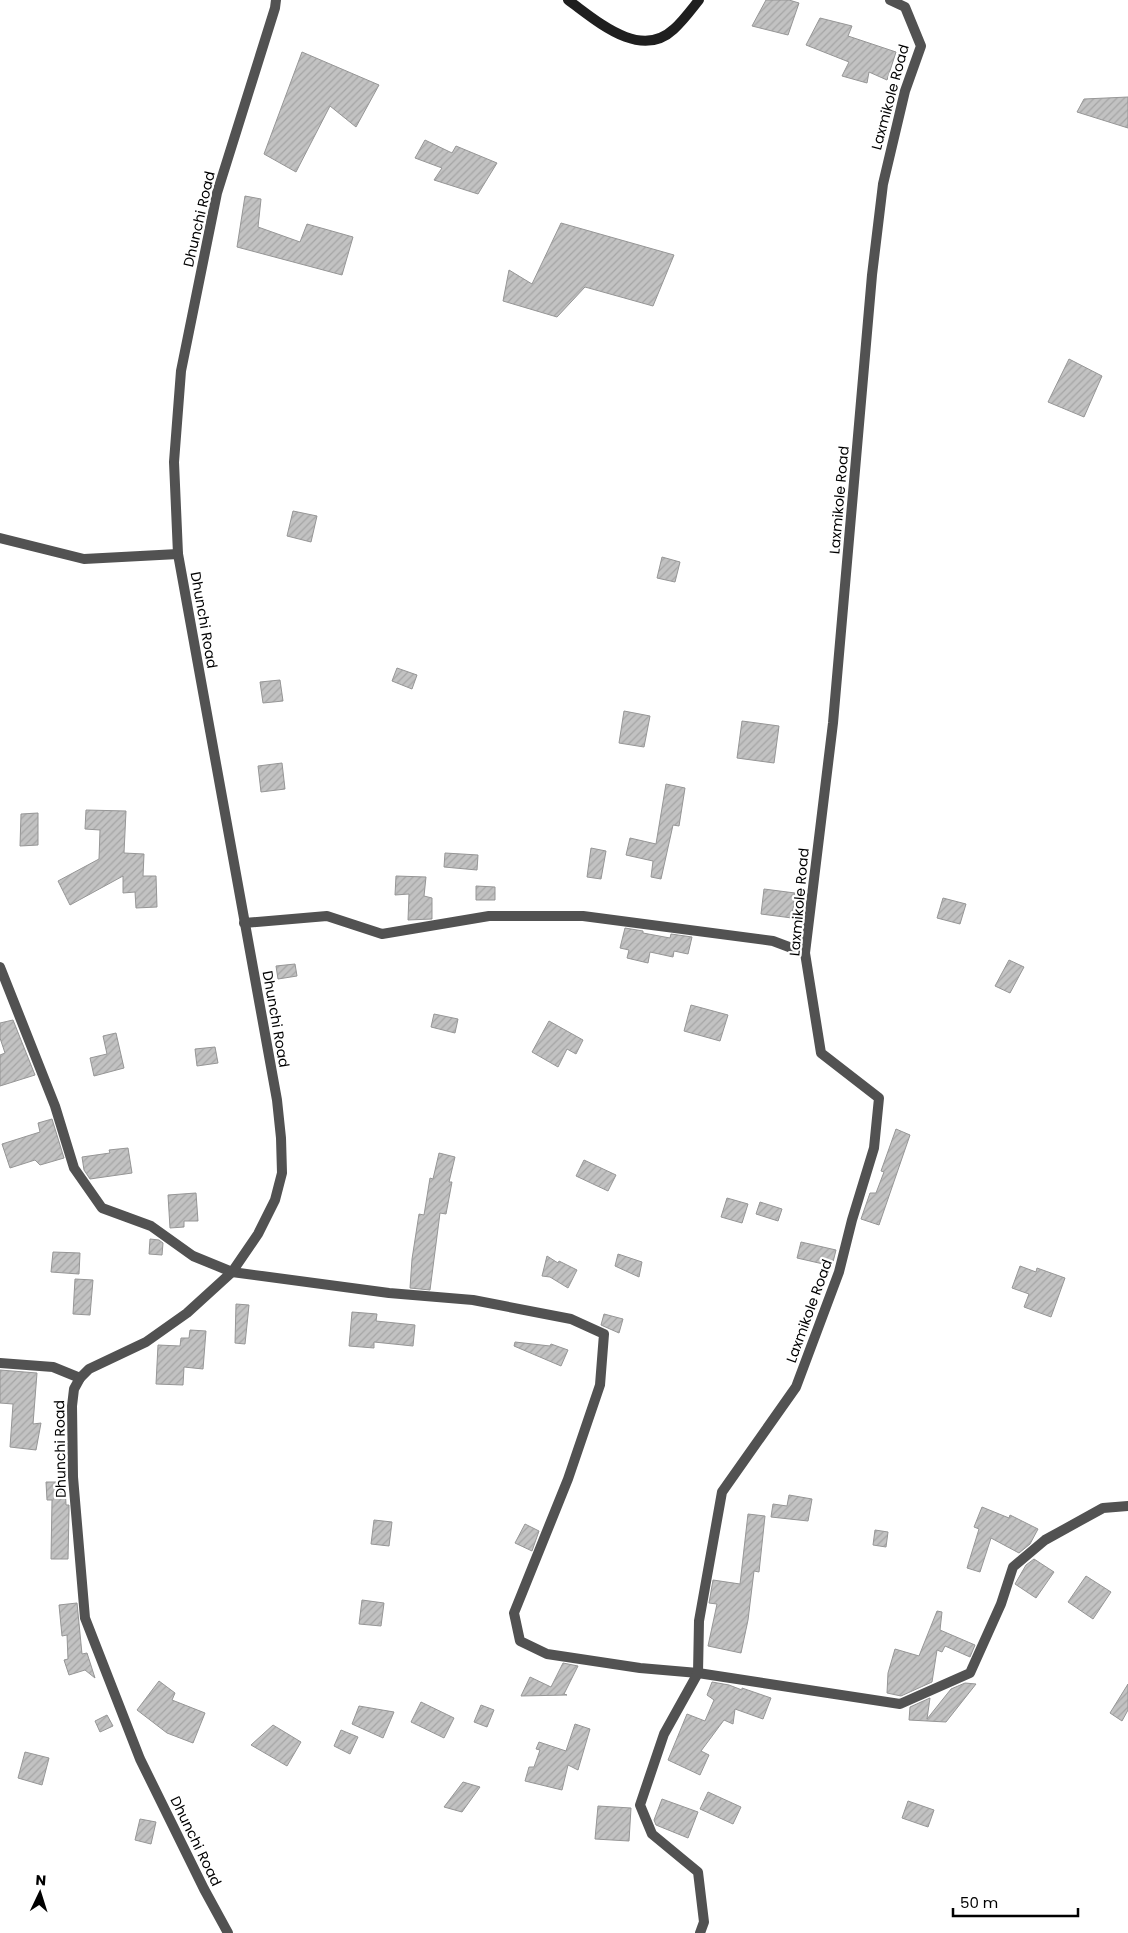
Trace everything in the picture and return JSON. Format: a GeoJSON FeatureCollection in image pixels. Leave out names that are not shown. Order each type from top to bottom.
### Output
{"type":"FeatureCollection","features":[{"type":"Feature","properties":{"kind":"main road"},"geometry":{"type":"LineString","coordinates":[[568,0],[600,24],[622,36],[636,40],[653,40],[672,30],[699,0]]}},
{"type":"Feature","properties":{"kind":"street","name":"Dhunchi Road"},"geometry":{"type":"LineString","coordinates":[[228,1933],[204,1889],[140,1759],[85,1618],[73,1477],[72,1406],[74,1389],[80,1378],[89,1369],[146,1342],[187,1313],[232,1272],[258,1234],[275,1200],[282,1173],[281,1138],[276,1100],[178,554],[174,462],[181,371],[217,193],[276,0]]}},
{"type":"Feature","properties":{"kind":"street","name":"Laxmikole Road"},"geometry":{"type":"LineString","coordinates":[[700,1933],[704,1922],[698,1872],[652,1834],[640,1806],[664,1734],[698,1673],[699,1621],[722,1492],[796,1387],[839,1272],[852,1220],[874,1148],[879,1098],[821,1053],[805,953],[833,723],[872,275],[882,184],[904,91],[921,46],[905,7],[890,0]]}},
{"type":"Feature","properties":{"kind":"street"},"geometry":{"type":"LineString","coordinates":[[0,538],[84,559],[178,554]]}},
{"type":"Feature","properties":{"kind":"street"},"geometry":{"type":"LineString","coordinates":[[244,923],[328,916],[382,934],[489,916],[583,916],[773,941],[805,953]]}},
{"type":"Feature","properties":{"kind":"street"},"geometry":{"type":"LineString","coordinates":[[0,967],[55,1106],[74,1168],[102,1208],[151,1226],[193,1256],[232,1272],[389,1293],[473,1300],[571,1319],[604,1334],[600,1385],[568,1479],[514,1613],[520,1641],[547,1654],[640,1668],[698,1673],[900,1704],[970,1673],[1002,1604],[1013,1567],[1045,1540],[1103,1508],[1128,1506]]}},
{"type":"Feature","properties":{"kind":"street"},"geometry":{"type":"LineString","coordinates":[[0,1363],[53,1367],[80,1378]]}},
{"type":"Feature","properties":{"kind":"building"},"geometry":{"type":"Polygon","coordinates":[[[766,0],[789,0],[799,3],[788,35],[752,26],[766,0]]]}},
{"type":"Feature","properties":{"kind":"building"},"geometry":{"type":"Polygon","coordinates":[[[820,18],[852,26],[848,36],[896,52],[887,80],[869,72],[867,83],[842,76],[849,62],[806,45],[820,18]]]}},
{"type":"Feature","properties":{"kind":"building"},"geometry":{"type":"Polygon","coordinates":[[[302,52],[379,85],[356,127],[330,106],[296,172],[264,154],[302,52]]]}},
{"type":"Feature","properties":{"kind":"building"},"geometry":{"type":"Polygon","coordinates":[[[1128,97],[1128,128],[1077,112],[1084,99],[1128,97]]]}},
{"type":"Feature","properties":{"kind":"building"},"geometry":{"type":"Polygon","coordinates":[[[425,140],[452,153],[456,146],[497,163],[478,194],[434,180],[442,168],[415,158],[425,140]]]}},
{"type":"Feature","properties":{"kind":"building"},"geometry":{"type":"Polygon","coordinates":[[[245,196],[261,199],[258,227],[300,242],[307,224],[353,237],[342,275],[237,247],[245,196]]]}},
{"type":"Feature","properties":{"kind":"building"},"geometry":{"type":"Polygon","coordinates":[[[561,223],[674,255],[653,306],[585,287],[557,317],[503,301],[509,270],[532,284],[561,223]]]}},
{"type":"Feature","properties":{"kind":"building"},"geometry":{"type":"Polygon","coordinates":[[[1069,359],[1102,376],[1084,417],[1048,402],[1069,359]]]}},
{"type":"Feature","properties":{"kind":"building"},"geometry":{"type":"Polygon","coordinates":[[[293,511],[317,516],[311,542],[287,536],[293,511]]]}},
{"type":"Feature","properties":{"kind":"building"},"geometry":{"type":"Polygon","coordinates":[[[662,557],[680,562],[675,582],[657,578],[662,557]]]}},
{"type":"Feature","properties":{"kind":"building"},"geometry":{"type":"Polygon","coordinates":[[[397,668],[417,675],[412,689],[392,681],[397,668]]]}},
{"type":"Feature","properties":{"kind":"building"},"geometry":{"type":"Polygon","coordinates":[[[280,680],[283,701],[263,703],[260,682],[280,680]]]}},
{"type":"Feature","properties":{"kind":"building"},"geometry":{"type":"Polygon","coordinates":[[[624,711],[650,716],[644,747],[619,743],[624,711]]]}},
{"type":"Feature","properties":{"kind":"building"},"geometry":{"type":"Polygon","coordinates":[[[742,721],[779,726],[774,763],[737,758],[742,721]]]}},
{"type":"Feature","properties":{"kind":"building"},"geometry":{"type":"Polygon","coordinates":[[[282,763],[285,789],[261,792],[258,766],[282,763]]]}},
{"type":"Feature","properties":{"kind":"building"},"geometry":{"type":"Polygon","coordinates":[[[666,784],[685,788],[679,826],[673,825],[661,879],[651,877],[653,861],[626,855],[630,838],[656,844],[666,784]]]}},
{"type":"Feature","properties":{"kind":"building"},"geometry":{"type":"Polygon","coordinates":[[[86,810],[126,811],[124,853],[144,854],[143,876],[156,876],[157,907],[136,908],[135,892],[123,893],[123,876],[70,905],[58,881],[99,859],[100,830],[85,829],[86,810]]]}},
{"type":"Feature","properties":{"kind":"building"},"geometry":{"type":"Polygon","coordinates":[[[38,813],[38,845],[20,846],[21,814],[38,813]]]}},
{"type":"Feature","properties":{"kind":"building"},"geometry":{"type":"Polygon","coordinates":[[[591,848],[606,851],[601,879],[587,877],[591,848]]]}},
{"type":"Feature","properties":{"kind":"building"},"geometry":{"type":"Polygon","coordinates":[[[445,853],[478,855],[477,870],[444,867],[445,853]]]}},
{"type":"Feature","properties":{"kind":"building"},"geometry":{"type":"Polygon","coordinates":[[[396,876],[426,877],[424,896],[432,898],[432,919],[408,920],[409,894],[395,895],[396,876]]]}},
{"type":"Feature","properties":{"kind":"building"},"geometry":{"type":"Polygon","coordinates":[[[476,886],[495,887],[495,900],[476,900],[476,886]]]}},
{"type":"Feature","properties":{"kind":"building"},"geometry":{"type":"Polygon","coordinates":[[[764,889],[795,893],[792,918],[761,914],[764,889]]]}},
{"type":"Feature","properties":{"kind":"building"},"geometry":{"type":"Polygon","coordinates":[[[943,898],[966,904],[960,924],[937,918],[943,898]]]}},
{"type":"Feature","properties":{"kind":"building"},"geometry":{"type":"Polygon","coordinates":[[[625,928],[670,938],[671,934],[692,937],[688,954],[674,951],[673,957],[650,952],[648,963],[627,958],[629,950],[620,948],[625,928]]]}},
{"type":"Feature","properties":{"kind":"building"},"geometry":{"type":"Polygon","coordinates":[[[1009,960],[1024,967],[1010,993],[995,986],[1009,960]]]}},
{"type":"Feature","properties":{"kind":"building"},"geometry":{"type":"Polygon","coordinates":[[[295,964],[297,976],[278,979],[276,966],[295,964]]]}},
{"type":"Feature","properties":{"kind":"building"},"geometry":{"type":"Polygon","coordinates":[[[691,1005],[728,1015],[720,1041],[684,1031],[691,1005]]]}},
{"type":"Feature","properties":{"kind":"building"},"geometry":{"type":"Polygon","coordinates":[[[434,1014],[458,1019],[455,1033],[431,1027],[434,1014]]]}},
{"type":"Feature","properties":{"kind":"building"},"geometry":{"type":"Polygon","coordinates":[[[13,1020],[35,1075],[0,1086],[0,1055],[5,1053],[0,1038],[0,1023],[13,1020]]]}},
{"type":"Feature","properties":{"kind":"building"},"geometry":{"type":"Polygon","coordinates":[[[549,1021],[583,1040],[576,1054],[567,1049],[558,1067],[532,1052],[549,1021]]]}},
{"type":"Feature","properties":{"kind":"building"},"geometry":{"type":"Polygon","coordinates":[[[116,1033],[124,1068],[94,1076],[90,1058],[107,1054],[103,1036],[116,1033]]]}},
{"type":"Feature","properties":{"kind":"building"},"geometry":{"type":"Polygon","coordinates":[[[215,1047],[218,1063],[197,1066],[195,1049],[215,1047]]]}},
{"type":"Feature","properties":{"kind":"building"},"geometry":{"type":"Polygon","coordinates":[[[52,1119],[64,1158],[40,1165],[35,1160],[10,1168],[2,1144],[40,1132],[38,1123],[52,1119]]]}},
{"type":"Feature","properties":{"kind":"building"},"geometry":{"type":"Polygon","coordinates":[[[896,1129],[910,1135],[879,1225],[861,1219],[870,1193],[876,1193],[884,1172],[881,1171],[896,1129]]]}},
{"type":"Feature","properties":{"kind":"building"},"geometry":{"type":"Polygon","coordinates":[[[128,1148],[132,1173],[90,1179],[84,1170],[82,1157],[110,1153],[109,1150],[128,1148]]]}},
{"type":"Feature","properties":{"kind":"building"},"geometry":{"type":"Polygon","coordinates":[[[439,1153],[455,1157],[449,1182],[452,1182],[446,1214],[440,1213],[430,1290],[410,1288],[412,1259],[419,1214],[424,1215],[430,1178],[433,1179],[439,1153]]]}},
{"type":"Feature","properties":{"kind":"building"},"geometry":{"type":"Polygon","coordinates":[[[584,1160],[616,1175],[608,1191],[576,1176],[584,1160]]]}},
{"type":"Feature","properties":{"kind":"building"},"geometry":{"type":"Polygon","coordinates":[[[196,1193],[198,1221],[184,1221],[184,1227],[170,1228],[168,1195],[196,1193]]]}},
{"type":"Feature","properties":{"kind":"building"},"geometry":{"type":"Polygon","coordinates":[[[727,1198],[748,1204],[742,1223],[721,1217],[727,1198]]]}},
{"type":"Feature","properties":{"kind":"building"},"geometry":{"type":"Polygon","coordinates":[[[760,1202],[782,1209],[778,1221],[756,1214],[760,1202]]]}},
{"type":"Feature","properties":{"kind":"building"},"geometry":{"type":"Polygon","coordinates":[[[150,1239],[159,1240],[163,1243],[162,1255],[149,1254],[150,1239]]]}},
{"type":"Feature","properties":{"kind":"building"},"geometry":{"type":"Polygon","coordinates":[[[801,1242],[836,1250],[832,1266],[797,1258],[801,1242]]]}},
{"type":"Feature","properties":{"kind":"building"},"geometry":{"type":"Polygon","coordinates":[[[53,1252],[80,1253],[79,1274],[51,1272],[53,1252]]]}},
{"type":"Feature","properties":{"kind":"building"},"geometry":{"type":"Polygon","coordinates":[[[618,1254],[642,1262],[639,1277],[615,1266],[618,1254]]]}},
{"type":"Feature","properties":{"kind":"building"},"geometry":{"type":"Polygon","coordinates":[[[547,1256],[558,1263],[559,1261],[577,1270],[568,1288],[550,1277],[542,1276],[547,1256]]]}},
{"type":"Feature","properties":{"kind":"building"},"geometry":{"type":"Polygon","coordinates":[[[1020,1266],[1036,1272],[1037,1268],[1065,1278],[1051,1317],[1024,1307],[1029,1294],[1012,1288],[1020,1266]]]}},
{"type":"Feature","properties":{"kind":"building"},"geometry":{"type":"Polygon","coordinates":[[[75,1279],[93,1280],[90,1315],[73,1314],[75,1279]]]}},
{"type":"Feature","properties":{"kind":"building"},"geometry":{"type":"Polygon","coordinates":[[[236,1304],[249,1305],[245,1344],[235,1343],[236,1304]]]}},
{"type":"Feature","properties":{"kind":"building"},"geometry":{"type":"Polygon","coordinates":[[[352,1312],[377,1314],[376,1321],[415,1325],[413,1346],[374,1342],[374,1348],[349,1346],[352,1312]]]}},
{"type":"Feature","properties":{"kind":"building"},"geometry":{"type":"Polygon","coordinates":[[[604,1314],[623,1319],[619,1333],[601,1325],[604,1314]]]}},
{"type":"Feature","properties":{"kind":"building"},"geometry":{"type":"Polygon","coordinates":[[[190,1330],[206,1331],[203,1369],[184,1367],[183,1385],[156,1384],[158,1345],[180,1346],[181,1338],[189,1338],[190,1330]]]}},
{"type":"Feature","properties":{"kind":"building"},"geometry":{"type":"Polygon","coordinates":[[[515,1342],[550,1346],[551,1344],[568,1350],[561,1366],[514,1346],[515,1342]]]}},
{"type":"Feature","properties":{"kind":"building"},"geometry":{"type":"Polygon","coordinates":[[[0,1370],[37,1373],[33,1424],[41,1423],[36,1450],[10,1447],[13,1404],[0,1403],[0,1370]]]}},
{"type":"Feature","properties":{"kind":"building"},"geometry":{"type":"Polygon","coordinates":[[[46,1482],[65,1482],[66,1505],[69,1505],[68,1559],[51,1559],[52,1500],[47,1500],[46,1482]]]}},
{"type":"Feature","properties":{"kind":"building"},"geometry":{"type":"Polygon","coordinates":[[[789,1495],[812,1499],[808,1521],[771,1517],[773,1504],[787,1506],[789,1495]]]}},
{"type":"Feature","properties":{"kind":"building"},"geometry":{"type":"Polygon","coordinates":[[[982,1507],[1009,1518],[1010,1515],[1038,1529],[1030,1544],[1019,1553],[991,1538],[980,1572],[967,1568],[979,1529],[974,1527],[982,1507]]]}},
{"type":"Feature","properties":{"kind":"building"},"geometry":{"type":"Polygon","coordinates":[[[748,1514],[765,1516],[759,1572],[754,1571],[748,1620],[741,1653],[708,1646],[717,1604],[709,1603],[713,1580],[740,1584],[748,1514]]]}},
{"type":"Feature","properties":{"kind":"building"},"geometry":{"type":"Polygon","coordinates":[[[374,1520],[392,1522],[389,1546],[371,1544],[374,1520]]]}},
{"type":"Feature","properties":{"kind":"building"},"geometry":{"type":"Polygon","coordinates":[[[525,1524],[539,1531],[532,1551],[515,1543],[525,1524]]]}},
{"type":"Feature","properties":{"kind":"building"},"geometry":{"type":"Polygon","coordinates":[[[875,1530],[888,1532],[886,1547],[873,1545],[875,1530]]]}},
{"type":"Feature","properties":{"kind":"building"},"geometry":{"type":"Polygon","coordinates":[[[1034,1559],[1054,1572],[1036,1598],[1015,1584],[1026,1565],[1034,1559]]]}},
{"type":"Feature","properties":{"kind":"building"},"geometry":{"type":"Polygon","coordinates":[[[1086,1576],[1111,1592],[1093,1619],[1068,1602],[1086,1576]]]}},
{"type":"Feature","properties":{"kind":"building"},"geometry":{"type":"Polygon","coordinates":[[[362,1600],[384,1603],[381,1626],[359,1624],[362,1600]]]}},
{"type":"Feature","properties":{"kind":"building"},"geometry":{"type":"Polygon","coordinates":[[[77,1603],[82,1654],[87,1653],[95,1678],[85,1670],[69,1675],[64,1660],[68,1659],[67,1635],[62,1636],[59,1605],[77,1603]]]}},
{"type":"Feature","properties":{"kind":"building"},"geometry":{"type":"Polygon","coordinates":[[[937,1611],[942,1612],[940,1630],[975,1645],[970,1657],[945,1646],[942,1652],[937,1650],[932,1682],[901,1696],[887,1693],[888,1673],[895,1649],[919,1656],[937,1611]]]}},
{"type":"Feature","properties":{"kind":"building"},"geometry":{"type":"Polygon","coordinates":[[[563,1663],[578,1666],[564,1694],[567,1695],[521,1696],[530,1677],[551,1687],[563,1663]]]}},
{"type":"Feature","properties":{"kind":"building"},"geometry":{"type":"Polygon","coordinates":[[[159,1681],[175,1693],[172,1700],[205,1713],[193,1743],[167,1733],[137,1710],[159,1681]]]}},
{"type":"Feature","properties":{"kind":"building"},"geometry":{"type":"Polygon","coordinates":[[[712,1682],[742,1690],[742,1688],[771,1698],[763,1719],[735,1709],[733,1724],[724,1720],[701,1751],[709,1755],[700,1775],[668,1760],[687,1714],[705,1721],[714,1700],[707,1695],[712,1682]]]}},
{"type":"Feature","properties":{"kind":"building"},"geometry":{"type":"Polygon","coordinates":[[[965,1683],[976,1684],[946,1722],[909,1720],[910,1707],[930,1698],[927,1719],[951,1689],[965,1683]]]}},
{"type":"Feature","properties":{"kind":"building"},"geometry":{"type":"Polygon","coordinates":[[[1128,1684],[1128,1710],[1122,1721],[1110,1713],[1128,1684]]]}},
{"type":"Feature","properties":{"kind":"building"},"geometry":{"type":"Polygon","coordinates":[[[421,1702],[454,1718],[444,1738],[411,1722],[421,1702]]]}},
{"type":"Feature","properties":{"kind":"building"},"geometry":{"type":"Polygon","coordinates":[[[481,1705],[494,1710],[487,1727],[474,1722],[481,1705]]]}},
{"type":"Feature","properties":{"kind":"building"},"geometry":{"type":"Polygon","coordinates":[[[359,1706],[394,1712],[383,1738],[352,1724],[359,1706]]]}},
{"type":"Feature","properties":{"kind":"building"},"geometry":{"type":"Polygon","coordinates":[[[107,1715],[113,1726],[100,1732],[95,1721],[107,1715]]]}},
{"type":"Feature","properties":{"kind":"building"},"geometry":{"type":"Polygon","coordinates":[[[575,1724],[590,1729],[578,1770],[568,1765],[562,1790],[525,1781],[529,1767],[534,1767],[540,1750],[536,1749],[539,1742],[566,1751],[575,1724]]]}},
{"type":"Feature","properties":{"kind":"building"},"geometry":{"type":"Polygon","coordinates":[[[273,1725],[301,1742],[287,1766],[251,1745],[273,1725]]]}},
{"type":"Feature","properties":{"kind":"building"},"geometry":{"type":"Polygon","coordinates":[[[341,1730],[358,1737],[350,1754],[334,1746],[341,1730]]]}},
{"type":"Feature","properties":{"kind":"building"},"geometry":{"type":"Polygon","coordinates":[[[25,1752],[49,1758],[42,1785],[18,1778],[25,1752]]]}},
{"type":"Feature","properties":{"kind":"building"},"geometry":{"type":"Polygon","coordinates":[[[463,1782],[480,1787],[462,1812],[444,1807],[463,1782]]]}},
{"type":"Feature","properties":{"kind":"building"},"geometry":{"type":"Polygon","coordinates":[[[708,1792],[741,1807],[733,1824],[700,1809],[708,1792]]]}},
{"type":"Feature","properties":{"kind":"building"},"geometry":{"type":"Polygon","coordinates":[[[662,1799],[698,1812],[688,1838],[656,1825],[654,1820],[662,1799]]]}},
{"type":"Feature","properties":{"kind":"building"},"geometry":{"type":"Polygon","coordinates":[[[908,1801],[934,1810],[928,1827],[902,1818],[908,1801]]]}},
{"type":"Feature","properties":{"kind":"building"},"geometry":{"type":"Polygon","coordinates":[[[598,1806],[631,1808],[629,1841],[595,1839],[598,1806]]]}},
{"type":"Feature","properties":{"kind":"building"},"geometry":{"type":"Polygon","coordinates":[[[140,1819],[156,1822],[151,1844],[135,1840],[140,1819]]]}}]}
